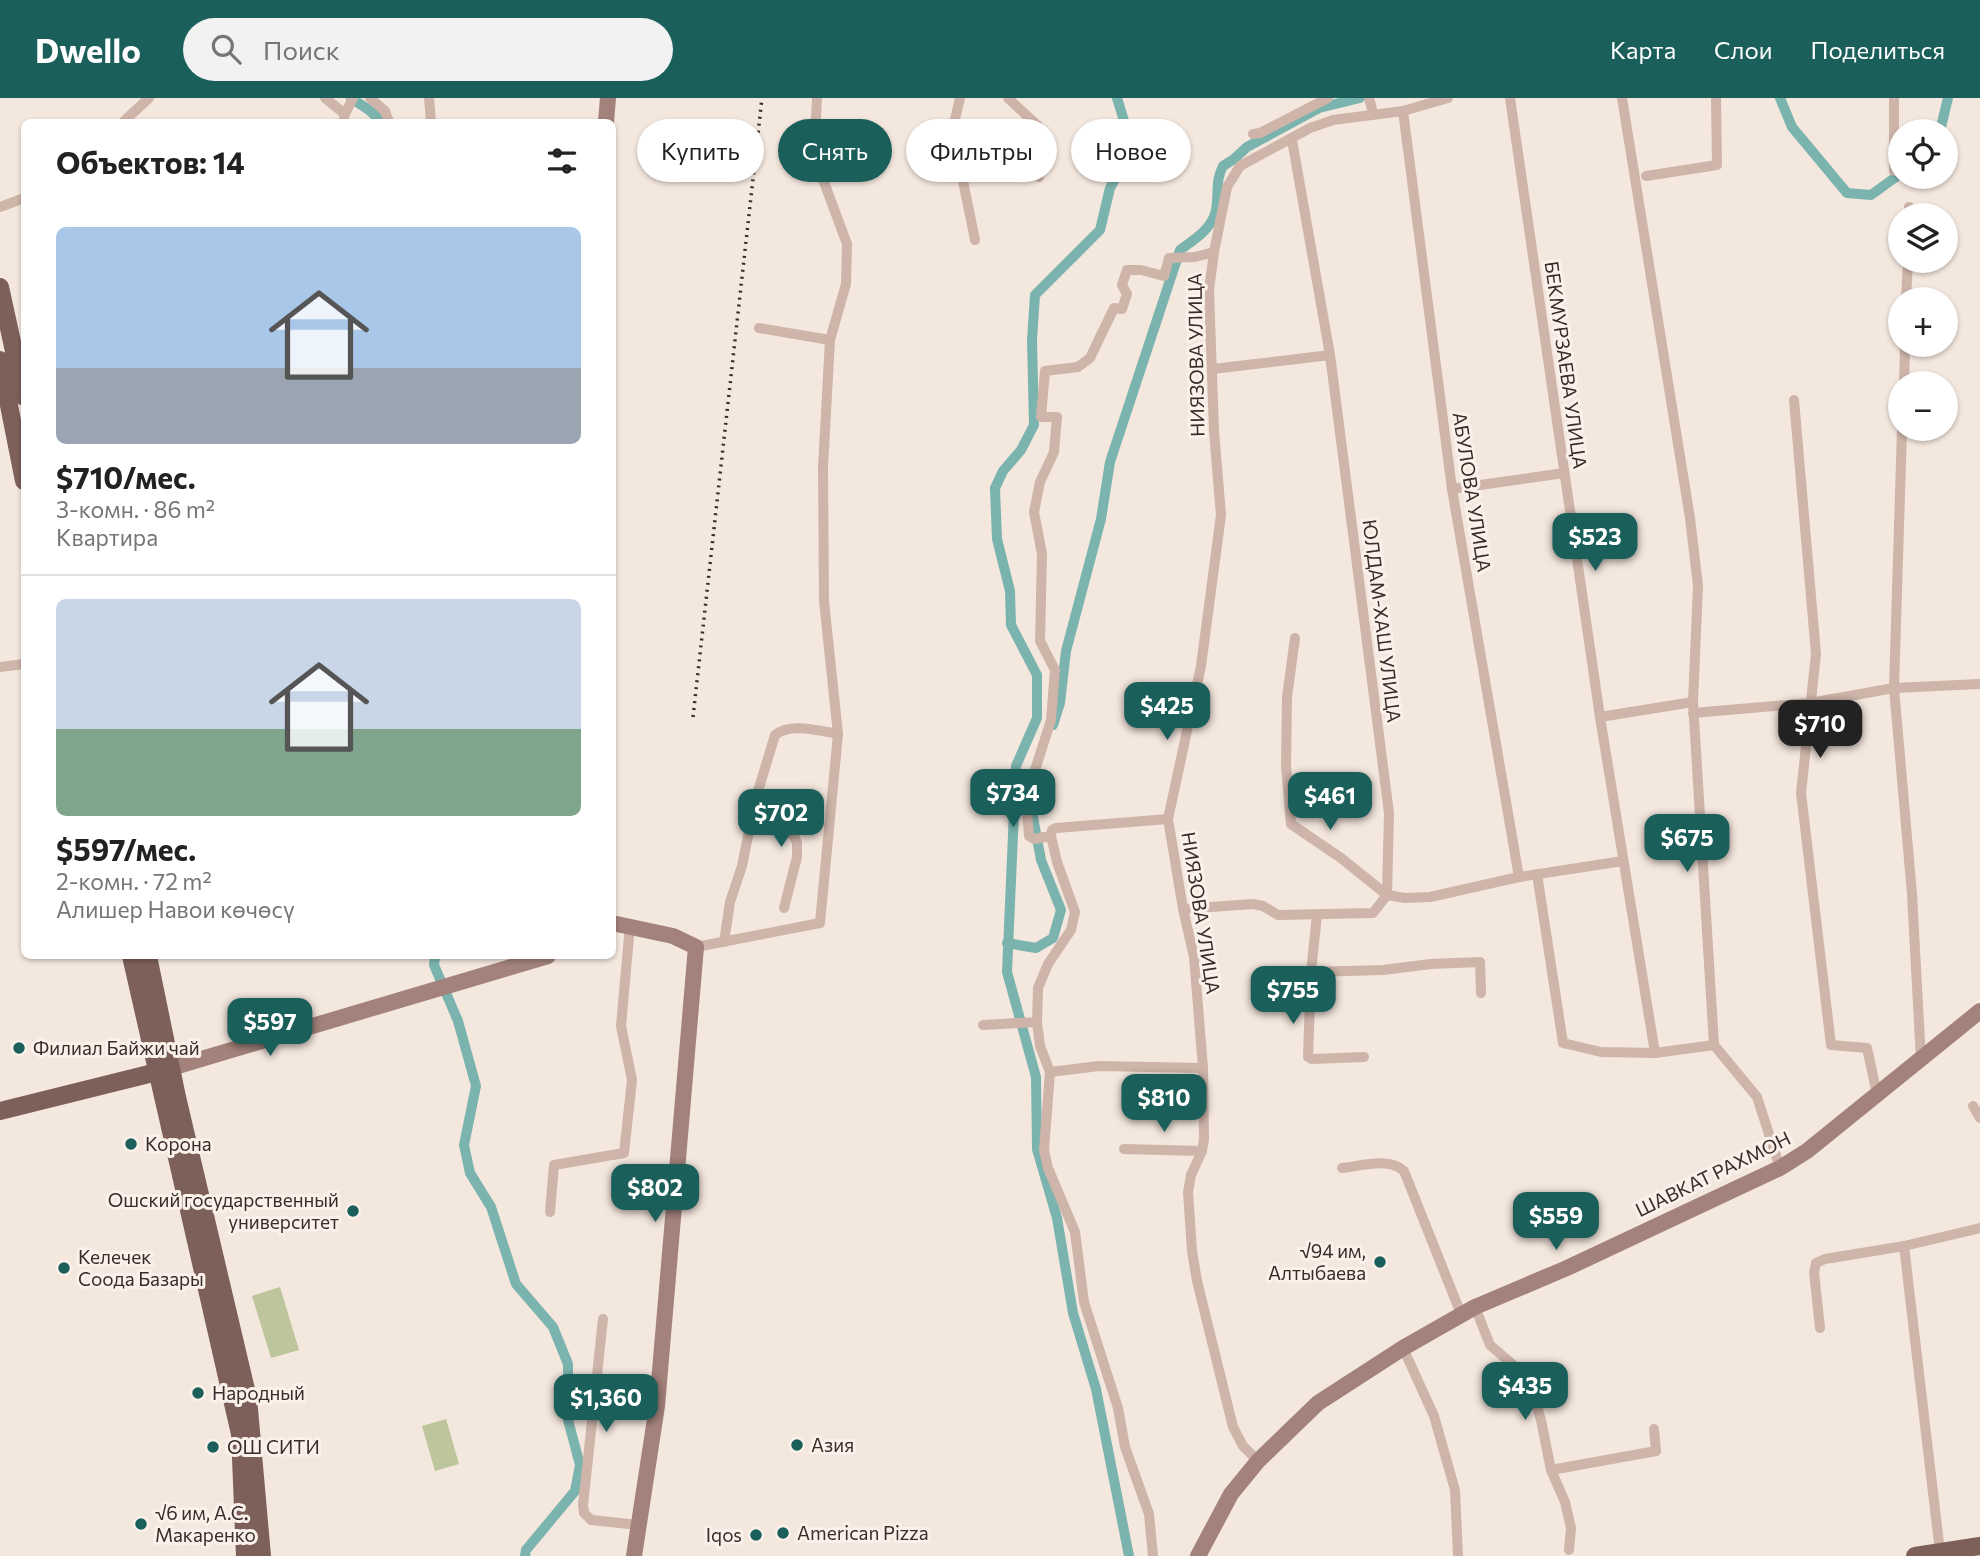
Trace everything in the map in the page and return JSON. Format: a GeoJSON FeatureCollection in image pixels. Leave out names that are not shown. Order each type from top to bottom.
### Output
{"type":"FeatureCollection","features":[{"type":"Feature","properties":{"kind":"main road"},"geometry":{"type":"LineString","coordinates":[[0,287],[21,367]]}},
{"type":"Feature","properties":{"kind":"main road"},"geometry":{"type":"LineString","coordinates":[[0,360],[21,466]]}},
{"type":"Feature","properties":{"kind":"main road"},"geometry":{"type":"LineString","coordinates":[[132,959],[164,1070],[248,1398],[262,1556]]}},
{"type":"Feature","properties":{"kind":"main road"},"geometry":{"type":"LineString","coordinates":[[148,959],[164,1070],[199,1248],[240,1434],[245,1556]]}},
{"type":"Feature","properties":{"kind":"main road"},"geometry":{"type":"LineString","coordinates":[[0,1111],[164,1070]]}},
{"type":"Feature","properties":{"kind":"main road"},"geometry":{"type":"LineString","coordinates":[[1915,1556],[1980,1546]]}},
{"type":"Feature","properties":{"kind":"street"},"geometry":{"type":"LineString","coordinates":[[134,119],[149,98]]}},
{"type":"Feature","properties":{"kind":"street"},"geometry":{"type":"LineString","coordinates":[[325,98],[347,110]]}},
{"type":"Feature","properties":{"kind":"street"},"geometry":{"type":"LineString","coordinates":[[370,98],[385,111],[388,119]]}},
{"type":"Feature","properties":{"kind":"street"},"geometry":{"type":"LineString","coordinates":[[429,98],[430,119]]}},
{"type":"Feature","properties":{"kind":"street"},"geometry":{"type":"LineString","coordinates":[[606,119],[608,98]]}},
{"type":"Feature","properties":{"kind":"street"},"geometry":{"type":"LineString","coordinates":[[616,923],[673,936],[696,947],[820,923],[838,734],[824,601],[822,467],[830,340],[846,284],[846,244],[814,155],[817,98]]}},
{"type":"Feature","properties":{"kind":"street"},"geometry":{"type":"LineString","coordinates":[[960,98],[951,137],[975,240]]}},
{"type":"Feature","properties":{"kind":"street"},"geometry":{"type":"LineString","coordinates":[[1008,98],[1030,119]]}},
{"type":"Feature","properties":{"kind":"street"},"geometry":{"type":"LineString","coordinates":[[1253,134],[1260,133],[1328,98]]}},
{"type":"Feature","properties":{"kind":"street","name":"НИЯЗОВА УЛИЦА"},"geometry":{"type":"LineString","coordinates":[[1258,1461],[1243,1446],[1233,1427],[1192,1251],[1188,1192],[1204,1139],[1203,1068],[1194,957],[1168,820],[1201,666],[1221,515],[1214,431],[1209,290],[1214,251],[1227,187],[1240,166],[1310,128],[1371,105],[1403,111],[1448,98]]}},
{"type":"Feature","properties":{"kind":"street","name":"БЕКМУРЗАЕВА УЛИЦА"},"geometry":{"type":"LineString","coordinates":[[1510,98],[1600,717],[1655,1053]]}},
{"type":"Feature","properties":{"kind":"street"},"geometry":{"type":"LineString","coordinates":[[1622,98],[1690,517],[1698,586],[1693,707],[1714,1045],[1757,1097],[1780,1168]]}},
{"type":"Feature","properties":{"kind":"street"},"geometry":{"type":"LineString","coordinates":[[1646,176],[1717,164],[1716,98]]}},
{"type":"Feature","properties":{"kind":"street"},"geometry":{"type":"LineString","coordinates":[[1894,98],[1894,119]]}},
{"type":"Feature","properties":{"kind":"street","name":"АБУЛОВА УЛИЦА"},"geometry":{"type":"LineString","coordinates":[[1403,111],[1452,489],[1519,877]]}},
{"type":"Feature","properties":{"kind":"street","name":"ЮЛДАМ-ХАШ УЛИЦА"},"geometry":{"type":"LineString","coordinates":[[1292,140],[1330,355],[1389,813],[1387,895]]}},
{"type":"Feature","properties":{"kind":"street"},"geometry":{"type":"LineString","coordinates":[[0,207],[21,199]]}},
{"type":"Feature","properties":{"kind":"street"},"geometry":{"type":"LineString","coordinates":[[1168,820],[1056,828],[1042,838],[1029,836],[1026,799],[1051,720],[1055,670],[1040,641],[1042,554],[1034,512],[1040,482],[1054,452],[1057,417],[1041,416],[1045,371],[1078,368],[1090,358],[1114,308],[1122,309],[1127,294],[1122,285],[1127,270],[1141,270],[1164,276],[1169,258],[1195,257],[1214,251]]}},
{"type":"Feature","properties":{"kind":"street"},"geometry":{"type":"LineString","coordinates":[[759,328],[830,340]]}},
{"type":"Feature","properties":{"kind":"street"},"geometry":{"type":"LineString","coordinates":[[1213,369],[1330,355]]}},
{"type":"Feature","properties":{"kind":"street"},"geometry":{"type":"LineString","coordinates":[[1794,400],[1816,654],[1801,793],[1831,1045],[1867,1048],[1877,1094]]}},
{"type":"Feature","properties":{"kind":"street"},"geometry":{"type":"LineString","coordinates":[[1902,441],[1894,688],[1912,894],[1921,1060]]}},
{"type":"Feature","properties":{"kind":"street"},"geometry":{"type":"LineString","coordinates":[[1452,489],[1564,473]]}},
{"type":"Feature","properties":{"kind":"street"},"geometry":{"type":"LineString","coordinates":[[1295,638],[1287,697],[1286,766],[1291,824],[1341,858],[1387,895],[1405,898],[1430,897],[1519,877],[1623,861]]}},
{"type":"Feature","properties":{"kind":"street"},"geometry":{"type":"LineString","coordinates":[[0,667],[21,664]]}},
{"type":"Feature","properties":{"kind":"street"},"geometry":{"type":"LineString","coordinates":[[1600,717],[1693,707],[1810,703],[1894,688],[1980,684]]}},
{"type":"Feature","properties":{"kind":"street"},"geometry":{"type":"LineString","coordinates":[[724,942],[730,902],[742,866],[755,801],[775,735],[781,730],[838,734]]}},
{"type":"Feature","properties":{"kind":"street"},"geometry":{"type":"LineString","coordinates":[[755,801],[765,815],[794,836],[797,843],[797,857],[784,908]]}},
{"type":"Feature","properties":{"kind":"street"},"geometry":{"type":"LineString","coordinates":[[1042,838],[1057,862],[1074,905],[1071,930],[1042,976],[1033,1022],[1049,1072],[1044,1137],[1046,1159],[1075,1232],[1084,1302],[1118,1408],[1125,1447],[1149,1514],[1153,1556]]}},
{"type":"Feature","properties":{"kind":"street"},"geometry":{"type":"LineString","coordinates":[[1537,874],[1563,1043],[1601,1052],[1655,1053],[1714,1045]]}},
{"type":"Feature","properties":{"kind":"street"},"geometry":{"type":"LineString","coordinates":[[1183,909],[1253,904],[1263,906],[1278,915],[1373,913],[1387,895]]}},
{"type":"Feature","properties":{"kind":"street"},"geometry":{"type":"LineString","coordinates":[[1317,915],[1311,972],[1308,1057],[1364,1057]]}},
{"type":"Feature","properties":{"kind":"street"},"geometry":{"type":"LineString","coordinates":[[550,1212],[554,1165],[624,1153],[632,1080],[621,1026],[630,925]]}},
{"type":"Feature","properties":{"kind":"street"},"geometry":{"type":"LineString","coordinates":[[634,1556],[657,1406],[696,947]]}},
{"type":"Feature","properties":{"kind":"street"},"geometry":{"type":"LineString","coordinates":[[164,1070],[538,959]]}},
{"type":"Feature","properties":{"kind":"street"},"geometry":{"type":"LineString","coordinates":[[1311,972],[1383,970],[1480,962],[1481,993]]}},
{"type":"Feature","properties":{"kind":"street","name":"ШАВКАТ РАХМОН"},"geometry":{"type":"LineString","coordinates":[[1198,1556],[1231,1494],[1258,1461],[1318,1404],[1403,1348],[1468,1310],[1567,1268],[1780,1168],[1807,1151],[1980,1012]]}},
{"type":"Feature","properties":{"kind":"street"},"geometry":{"type":"LineString","coordinates":[[983,1025],[1033,1022]]}},
{"type":"Feature","properties":{"kind":"street"},"geometry":{"type":"LineString","coordinates":[[1049,1072],[1099,1066],[1203,1068]]}},
{"type":"Feature","properties":{"kind":"street"},"geometry":{"type":"LineString","coordinates":[[1973,1106],[1980,1118]]}},
{"type":"Feature","properties":{"kind":"street"},"geometry":{"type":"LineString","coordinates":[[1124,1149],[1202,1152]]}},
{"type":"Feature","properties":{"kind":"street"},"geometry":{"type":"LineString","coordinates":[[1342,1168],[1388,1164],[1398,1165],[1404,1171],[1468,1310],[1490,1345],[1519,1370],[1532,1392],[1541,1420],[1550,1470],[1565,1502],[1571,1528],[1569,1549]]}},
{"type":"Feature","properties":{"kind":"street"},"geometry":{"type":"LineString","coordinates":[[1819,1328],[1814,1272],[1816,1263],[1980,1228]]}},
{"type":"Feature","properties":{"kind":"street"},"geometry":{"type":"LineString","coordinates":[[1904,1246],[1940,1552]]}},
{"type":"Feature","properties":{"kind":"street"},"geometry":{"type":"LineString","coordinates":[[603,1319],[584,1513],[592,1520],[639,1525]]}},
{"type":"Feature","properties":{"kind":"street"},"geometry":{"type":"LineString","coordinates":[[1403,1348],[1434,1416],[1455,1490],[1458,1556]]}},
{"type":"Feature","properties":{"kind":"street"},"geometry":{"type":"LineString","coordinates":[[1550,1470],[1656,1451],[1654,1429]]}},
{"type":"Feature","properties":{"kind":"green space"},"geometry":{"type":"Polygon","coordinates":[[[280,1287],[299,1350],[271,1358],[252,1296],[280,1287]]]}},
{"type":"Feature","properties":{"kind":"green space"},"geometry":{"type":"Polygon","coordinates":[[[446,1419],[459,1464],[435,1471],[422,1426],[446,1419]]]}},
{"type":"Feature","properties":{"kind":"waterway"},"geometry":{"type":"LineString","coordinates":[[351,98],[379,119]]}},
{"type":"Feature","properties":{"kind":"waterway"},"geometry":{"type":"LineString","coordinates":[[1117,98],[1129,137],[1128,156],[1110,188],[1100,230],[1035,295],[1032,340],[1034,425],[1021,450],[1003,471],[995,488],[997,539],[1010,591],[1011,625],[1037,675],[1037,718],[1016,766],[1007,972],[1036,1077],[1037,1149],[1057,1218],[1073,1313],[1096,1389],[1129,1556]]}},
{"type":"Feature","properties":{"kind":"waterway"},"geometry":{"type":"LineString","coordinates":[[1053,725],[1060,703],[1066,651],[1101,519],[1110,462],[1180,250],[1211,223],[1223,166],[1247,147],[1319,108],[1360,98]]}},
{"type":"Feature","properties":{"kind":"waterway"},"geometry":{"type":"LineString","coordinates":[[1780,98],[1792,127],[1847,193],[1871,195],[1888,183]]}},
{"type":"Feature","properties":{"kind":"waterway"},"geometry":{"type":"LineString","coordinates":[[1943,119],[1948,98]]}},
{"type":"Feature","properties":{"kind":"waterway"},"geometry":{"type":"LineString","coordinates":[[1007,943],[1036,948],[1053,938],[1061,910],[1041,860],[1030,801]]}},
{"type":"Feature","properties":{"kind":"waterway"},"geometry":{"type":"LineString","coordinates":[[435,959],[434,965],[458,1021],[476,1086],[464,1145],[470,1173],[491,1207],[516,1284],[553,1327],[568,1364],[568,1420],[580,1465],[575,1491],[526,1550],[525,1556]]}},
{"type":"Feature","properties":{"kind":"railway"},"geometry":{"type":"LineString","coordinates":[[693,717],[762,98]]}},
{"type":"Feature","properties":{"kind":"place","name":"Филиал Байжи чай"},"geometry":{"type":"Point","coordinates":[19,1048]}},
{"type":"Feature","properties":{"kind":"place","name":"Корона"},"geometry":{"type":"Point","coordinates":[131,1144]}},
{"type":"Feature","properties":{"kind":"place","name":"Ошский государственный университет"},"geometry":{"type":"Point","coordinates":[353,1211]}},
{"type":"Feature","properties":{"kind":"place","name":"√94 им, Алтыбаева"},"geometry":{"type":"Point","coordinates":[1380,1262]}},
{"type":"Feature","properties":{"kind":"place","name":"Келечек Соода Базары"},"geometry":{"type":"Point","coordinates":[64,1268]}},
{"type":"Feature","properties":{"kind":"place","name":"Народный"},"geometry":{"type":"Point","coordinates":[198,1393]}},
{"type":"Feature","properties":{"kind":"place","name":"Азия"},"geometry":{"type":"Point","coordinates":[797,1445]}},
{"type":"Feature","properties":{"kind":"place","name":"ОШ СИТИ"},"geometry":{"type":"Point","coordinates":[213,1447]}},
{"type":"Feature","properties":{"kind":"place","name":"√6 им, А.С. Макаренко"},"geometry":{"type":"Point","coordinates":[141,1524]}},
{"type":"Feature","properties":{"kind":"place","name":"American Pizza"},"geometry":{"type":"Point","coordinates":[783,1533]}},
{"type":"Feature","properties":{"kind":"place","name":"Iqos"},"geometry":{"type":"Point","coordinates":[756,1535]}}]}
